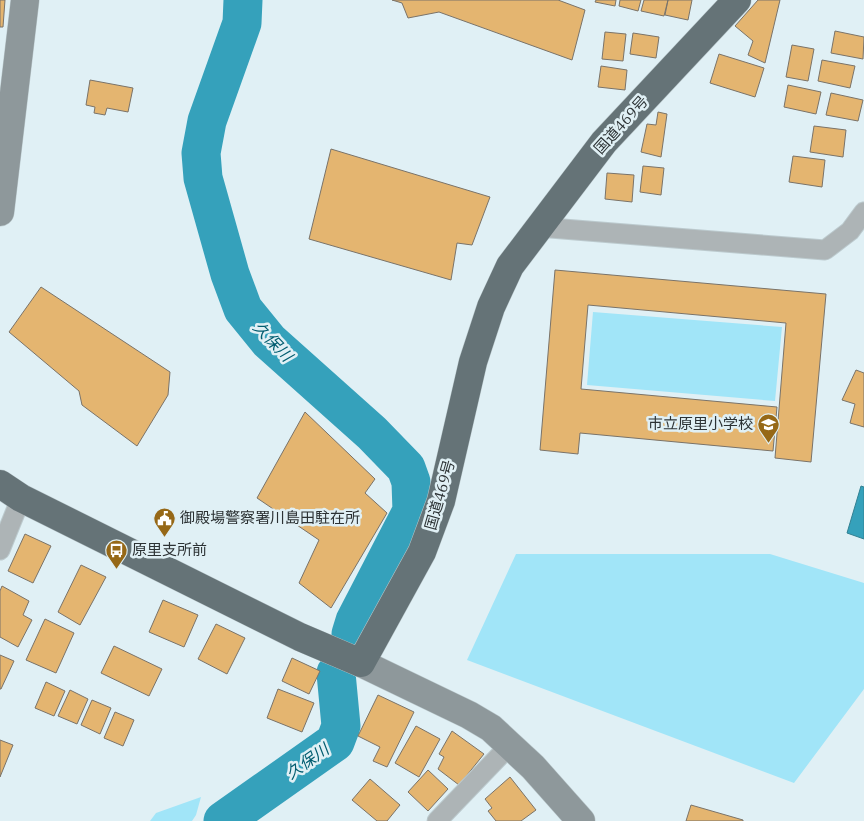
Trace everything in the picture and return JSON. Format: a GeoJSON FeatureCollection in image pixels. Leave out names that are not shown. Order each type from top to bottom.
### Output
{"type":"FeatureCollection","features":[{"type":"Feature","properties":{"kind":"highway","name":"国道469号"},"geometry":{"type":"LineString","coordinates":[[361,663],[422,552],[441,501],[473,362],[490,307],[510,266],[604,142],[737,0]]}},
{"type":"Feature","properties":{"kind":"highway"},"geometry":{"type":"LineString","coordinates":[[11,491],[291,633],[361,663]]}},
{"type":"Feature","properties":{"kind":"street"},"geometry":{"type":"LineString","coordinates":[[0,212],[25,0]]}},
{"type":"Feature","properties":{"kind":"street"},"geometry":{"type":"LineString","coordinates":[[538,228],[825,250],[850,231],[864,212]]}},
{"type":"Feature","properties":{"kind":"street"},"geometry":{"type":"LineString","coordinates":[[0,550],[11,491]]}},
{"type":"Feature","properties":{"kind":"street"},"geometry":{"type":"LineString","coordinates":[[361,663],[469,715],[491,728],[510,745],[581,821]]}},
{"type":"Feature","properties":{"kind":"street"},"geometry":{"type":"LineString","coordinates":[[437,821],[510,745]]}},
{"type":"Feature","properties":{"kind":"shaded area"},"geometry":{"type":"Polygon","coordinates":[[[593,312],[782,327],[775,401],[587,385],[593,312]]]}},
{"type":"Feature","properties":{"kind":"shaded area"},"geometry":{"type":"Polygon","coordinates":[[[861,486],[864,487],[864,539],[847,533],[861,486]]]}},
{"type":"Feature","properties":{"kind":"shaded area"},"geometry":{"type":"Polygon","coordinates":[[[516,554],[770,554],[864,583],[864,689],[794,783],[467,660],[516,554]]]}},
{"type":"Feature","properties":{"kind":"shaded area"},"geometry":{"type":"Polygon","coordinates":[[[201,797],[196,815],[192,821],[150,821],[156,813],[201,797]]]}},
{"type":"Feature","properties":{"kind":"building"},"geometry":{"type":"Polygon","coordinates":[[[0,0],[5,0],[3,27],[0,27],[0,0]]]}},
{"type":"Feature","properties":{"kind":"building"},"geometry":{"type":"Polygon","coordinates":[[[392,0],[558,0],[585,10],[572,60],[439,12],[408,18],[402,3],[392,0]]]}},
{"type":"Feature","properties":{"kind":"building"},"geometry":{"type":"Polygon","coordinates":[[[596,0],[616,0],[615,6],[595,2],[596,0]]]}},
{"type":"Feature","properties":{"kind":"building"},"geometry":{"type":"Polygon","coordinates":[[[620,0],[641,0],[638,11],[619,6],[620,0]]]}},
{"type":"Feature","properties":{"kind":"building"},"geometry":{"type":"Polygon","coordinates":[[[644,0],[668,0],[664,16],[641,11],[644,0]]]}},
{"type":"Feature","properties":{"kind":"building"},"geometry":{"type":"Polygon","coordinates":[[[668,0],[692,0],[688,20],[665,15],[668,0]]]}},
{"type":"Feature","properties":{"kind":"building"},"geometry":{"type":"Polygon","coordinates":[[[758,0],[780,0],[765,63],[748,55],[753,41],[735,26],[758,0]]]}},
{"type":"Feature","properties":{"kind":"building"},"geometry":{"type":"Polygon","coordinates":[[[835,31],[864,37],[863,59],[831,53],[835,31]]]}},
{"type":"Feature","properties":{"kind":"building"},"geometry":{"type":"Polygon","coordinates":[[[605,32],[626,34],[623,61],[602,59],[605,32]]]}},
{"type":"Feature","properties":{"kind":"building"},"geometry":{"type":"Polygon","coordinates":[[[633,33],[659,37],[656,58],[630,54],[633,33]]]}},
{"type":"Feature","properties":{"kind":"building"},"geometry":{"type":"Polygon","coordinates":[[[792,45],[814,49],[808,81],[786,77],[792,45]]]}},
{"type":"Feature","properties":{"kind":"building"},"geometry":{"type":"Polygon","coordinates":[[[719,54],[764,68],[755,97],[710,83],[719,54]]]}},
{"type":"Feature","properties":{"kind":"building"},"geometry":{"type":"Polygon","coordinates":[[[822,60],[855,66],[850,88],[818,81],[822,60]]]}},
{"type":"Feature","properties":{"kind":"building"},"geometry":{"type":"Polygon","coordinates":[[[601,66],[627,70],[625,90],[598,87],[601,66]]]}},
{"type":"Feature","properties":{"kind":"building"},"geometry":{"type":"Polygon","coordinates":[[[90,80],[133,88],[128,112],[107,108],[105,115],[94,113],[95,107],[86,105],[90,80]]]}},
{"type":"Feature","properties":{"kind":"building"},"geometry":{"type":"Polygon","coordinates":[[[788,85],[821,92],[816,114],[784,107],[788,85]]]}},
{"type":"Feature","properties":{"kind":"building"},"geometry":{"type":"Polygon","coordinates":[[[831,93],[863,100],[858,121],[826,115],[831,93]]]}},
{"type":"Feature","properties":{"kind":"building"},"geometry":{"type":"Polygon","coordinates":[[[658,112],[667,114],[661,157],[641,152],[647,124],[656,125],[658,112]]]}},
{"type":"Feature","properties":{"kind":"building"},"geometry":{"type":"Polygon","coordinates":[[[814,126],[846,130],[843,157],[810,152],[814,126]]]}},
{"type":"Feature","properties":{"kind":"building"},"geometry":{"type":"Polygon","coordinates":[[[331,149],[490,197],[472,245],[457,243],[451,280],[309,239],[331,149]]]}},
{"type":"Feature","properties":{"kind":"building"},"geometry":{"type":"Polygon","coordinates":[[[793,156],[825,160],[822,187],[789,182],[793,156]]]}},
{"type":"Feature","properties":{"kind":"building"},"geometry":{"type":"Polygon","coordinates":[[[643,166],[664,168],[661,195],[640,192],[643,166]]]}},
{"type":"Feature","properties":{"kind":"building"},"geometry":{"type":"Polygon","coordinates":[[[607,173],[634,175],[632,202],[605,199],[607,173]]]}},
{"type":"Feature","properties":{"kind":"building"},"geometry":{"type":"Polygon","coordinates":[[[555,270],[826,294],[811,462],[775,458],[786,323],[588,305],[581,389],[777,407],[773,451],[580,433],[578,454],[540,450],[555,270]]]}},
{"type":"Feature","properties":{"kind":"building"},"geometry":{"type":"Polygon","coordinates":[[[41,287],[170,372],[168,395],[137,446],[82,405],[79,391],[9,332],[41,287]]]}},
{"type":"Feature","properties":{"kind":"building"},"geometry":{"type":"Polygon","coordinates":[[[856,370],[864,373],[864,427],[850,423],[855,404],[842,400],[856,370]]]}},
{"type":"Feature","properties":{"kind":"building"},"geometry":{"type":"Polygon","coordinates":[[[305,412],[375,479],[365,493],[387,513],[331,608],[299,583],[319,540],[257,498],[305,412]]]}},
{"type":"Feature","properties":{"kind":"building"},"geometry":{"type":"Polygon","coordinates":[[[25,534],[51,546],[33,583],[8,571],[25,534]]]}},
{"type":"Feature","properties":{"kind":"building"},"geometry":{"type":"Polygon","coordinates":[[[81,565],[106,577],[80,625],[58,612],[81,565]]]}},
{"type":"Feature","properties":{"kind":"building"},"geometry":{"type":"Polygon","coordinates":[[[2,586],[29,601],[23,615],[32,620],[18,647],[0,637],[0,591],[2,586]]]}},
{"type":"Feature","properties":{"kind":"building"},"geometry":{"type":"Polygon","coordinates":[[[163,600],[198,615],[184,647],[149,632],[163,600]]]}},
{"type":"Feature","properties":{"kind":"building"},"geometry":{"type":"Polygon","coordinates":[[[45,619],[74,633],[56,673],[26,660],[45,619]]]}},
{"type":"Feature","properties":{"kind":"building"},"geometry":{"type":"Polygon","coordinates":[[[216,624],[245,638],[227,674],[198,659],[216,624]]]}},
{"type":"Feature","properties":{"kind":"building"},"geometry":{"type":"Polygon","coordinates":[[[114,646],[162,669],[149,696],[101,673],[114,646]]]}},
{"type":"Feature","properties":{"kind":"building"},"geometry":{"type":"Polygon","coordinates":[[[0,655],[14,661],[1,689],[0,689],[0,655]]]}},
{"type":"Feature","properties":{"kind":"building"},"geometry":{"type":"Polygon","coordinates":[[[292,658],[320,671],[309,694],[282,681],[292,658]]]}},
{"type":"Feature","properties":{"kind":"building"},"geometry":{"type":"Polygon","coordinates":[[[46,682],[65,691],[54,716],[35,708],[46,682]]]}},
{"type":"Feature","properties":{"kind":"building"},"geometry":{"type":"Polygon","coordinates":[[[278,689],[314,703],[302,732],[267,718],[278,689]]]}},
{"type":"Feature","properties":{"kind":"building"},"geometry":{"type":"Polygon","coordinates":[[[70,690],[88,699],[77,724],[58,716],[70,690]]]}},
{"type":"Feature","properties":{"kind":"building"},"geometry":{"type":"Polygon","coordinates":[[[378,695],[414,712],[387,767],[373,761],[380,747],[358,736],[378,695]]]}},
{"type":"Feature","properties":{"kind":"building"},"geometry":{"type":"Polygon","coordinates":[[[92,700],[111,708],[100,734],[81,725],[92,700]]]}},
{"type":"Feature","properties":{"kind":"building"},"geometry":{"type":"Polygon","coordinates":[[[115,712],[134,720],[123,746],[104,738],[115,712]]]}},
{"type":"Feature","properties":{"kind":"building"},"geometry":{"type":"Polygon","coordinates":[[[416,726],[440,739],[419,777],[395,763],[416,726]]]}},
{"type":"Feature","properties":{"kind":"building"},"geometry":{"type":"Polygon","coordinates":[[[452,731],[484,754],[459,785],[438,769],[444,757],[439,754],[452,731]]]}},
{"type":"Feature","properties":{"kind":"building"},"geometry":{"type":"Polygon","coordinates":[[[0,740],[13,745],[0,777],[0,740]]]}},
{"type":"Feature","properties":{"kind":"building"},"geometry":{"type":"Polygon","coordinates":[[[428,770],[448,789],[428,811],[408,792],[428,770]]]}},
{"type":"Feature","properties":{"kind":"building"},"geometry":{"type":"Polygon","coordinates":[[[510,777],[536,810],[521,821],[496,821],[488,811],[492,808],[485,799],[510,777]]]}},
{"type":"Feature","properties":{"kind":"building"},"geometry":{"type":"Polygon","coordinates":[[[370,779],[400,805],[387,821],[377,821],[352,800],[370,779]]]}},
{"type":"Feature","properties":{"kind":"building"},"geometry":{"type":"Polygon","coordinates":[[[691,805],[743,820],[743,821],[686,821],[691,805]]]}},
{"type":"Feature","properties":{"kind":"waterway","name":"久保川"},"geometry":{"type":"LineString","coordinates":[[243,0],[242,23],[207,121],[201,153],[203,178],[230,274],[243,309],[269,341],[372,433],[406,468],[411,482],[412,511],[355,621],[351,634]]}},
{"type":"Feature","properties":{"kind":"waterway","name":"久保川"},"geometry":{"type":"LineString","coordinates":[[223,821],[335,742],[341,726],[336,673]]}},
{"type":"Feature","properties":{"kind":"place","name":"市立原里小学校"},"geometry":{"type":"Point","coordinates":[769,443]}},
{"type":"Feature","properties":{"kind":"place","name":"御殿場警察署川島田駐在所"},"geometry":{"type":"Point","coordinates":[164,537]}},
{"type":"Feature","properties":{"kind":"place","name":"原里支所前"},"geometry":{"type":"Point","coordinates":[116,569]}}]}
